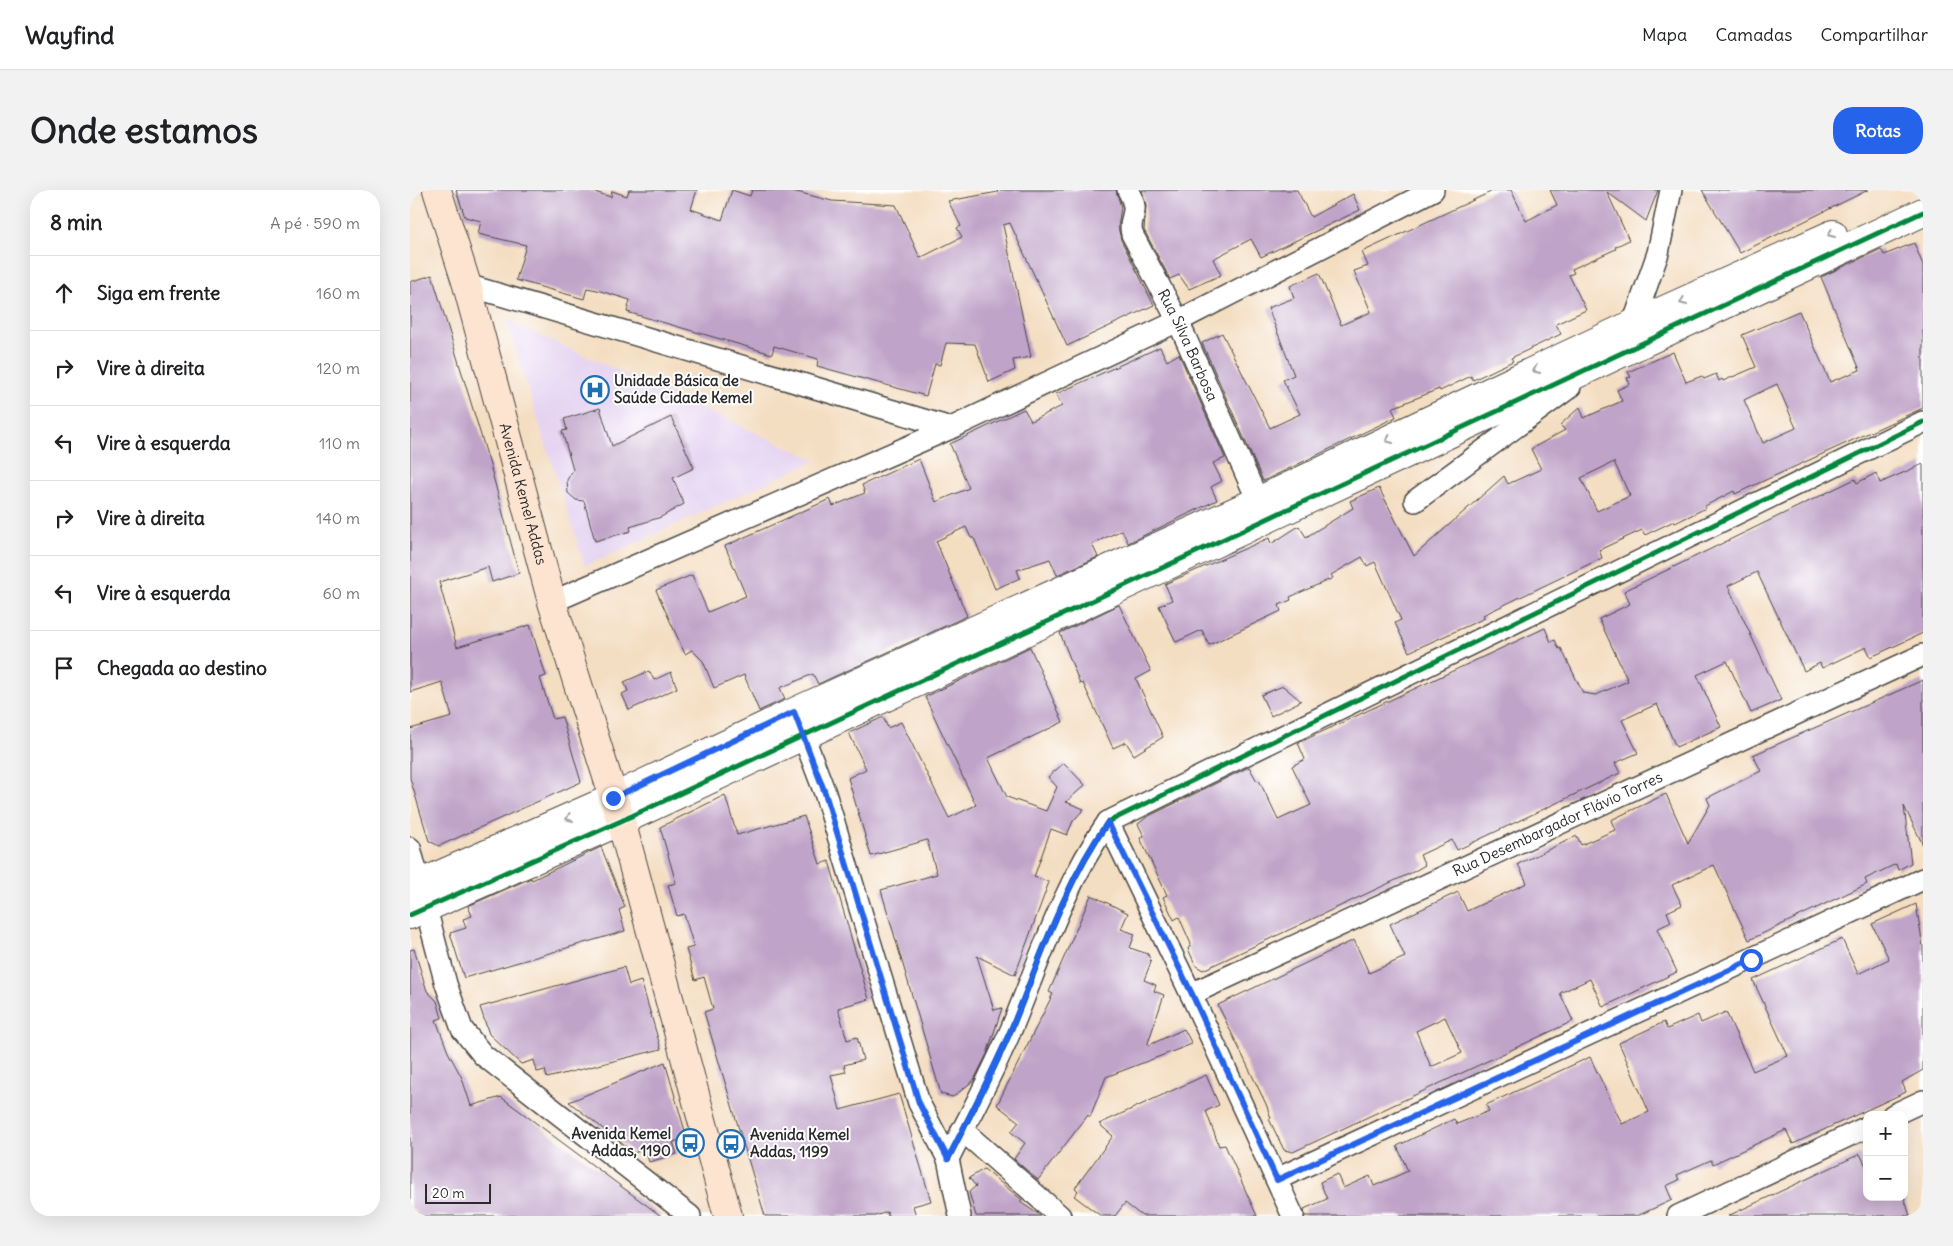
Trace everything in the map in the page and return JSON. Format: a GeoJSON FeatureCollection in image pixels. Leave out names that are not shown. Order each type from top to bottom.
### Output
{"type":"FeatureCollection","features":[{"type":"Feature","properties":{"kind":"main road","name":"Avenida Kemel Addas"},"geometry":{"type":"LineString","coordinates":[[437,190],[467,285],[552,602],[617,810],[728,1216]]}},
{"type":"Feature","properties":{"kind":"street","name":"Rua Silva Barbosa"},"geometry":{"type":"LineString","coordinates":[[1128,190],[1135,206],[1131,229],[1132,234],[1178,321],[1258,501]]}},
{"type":"Feature","properties":{"kind":"street"},"geometry":{"type":"LineString","coordinates":[[552,602],[951,428],[1178,321],[1433,190]]}},
{"type":"Feature","properties":{"kind":"street"},"geometry":{"type":"LineString","coordinates":[[1415,501],[1505,432],[1614,356],[1633,324],[1658,253],[1672,190]]}},
{"type":"Feature","properties":{"kind":"street"},"geometry":{"type":"LineString","coordinates":[[416,899],[617,810],[799,724],[1258,501],[1633,324],[1923,192]]}},
{"type":"Feature","properties":{"kind":"street"},"geometry":{"type":"LineString","coordinates":[[799,724],[1614,356],[1923,212]]}},
{"type":"Feature","properties":{"kind":"street"},"geometry":{"type":"LineString","coordinates":[[467,285],[951,428]]}},
{"type":"Feature","properties":{"kind":"street"},"geometry":{"type":"LineString","coordinates":[[948,1159],[1012,1028],[1076,876],[1092,845],[1108,822],[1923,422]]}},
{"type":"Feature","properties":{"kind":"street","name":"Rua Desembargador Flávio Torres"},"geometry":{"type":"LineString","coordinates":[[1192,994],[1923,654]]}},
{"type":"Feature","properties":{"kind":"street"},"geometry":{"type":"LineString","coordinates":[[799,724],[825,793],[919,1103],[948,1159],[960,1216]]}},
{"type":"Feature","properties":{"kind":"street"},"geometry":{"type":"LineString","coordinates":[[1108,822],[1192,994],[1293,1216]]}},
{"type":"Feature","properties":{"kind":"street"},"geometry":{"type":"LineString","coordinates":[[410,848],[416,899],[462,1029],[483,1055],[690,1216]]}},
{"type":"Feature","properties":{"kind":"street"},"geometry":{"type":"LineString","coordinates":[[1277,1180],[1923,879]]}},
{"type":"Feature","properties":{"kind":"street"},"geometry":{"type":"LineString","coordinates":[[1902,1111],[1923,1101]]}},
{"type":"Feature","properties":{"kind":"street"},"geometry":{"type":"LineString","coordinates":[[1678,1216],[1863,1129]]}},
{"type":"Feature","properties":{"kind":"street"},"geometry":{"type":"LineString","coordinates":[[962,1130],[1060,1216]]}},
{"type":"Feature","properties":{"kind":"shaded area","name":"Unidade Básica de Saúde Cidade Kemel"},"geometry":{"type":"Polygon","coordinates":[[[506,320],[816,460],[585,566],[506,320]]]}},
{"type":"Feature","properties":{"kind":"building"},"geometry":{"type":"Polygon","coordinates":[[[456,190],[588,190],[611,197],[612,191],[627,196],[629,190],[697,190],[691,209],[722,220],[732,190],[750,196],[752,190],[789,190],[832,201],[896,205],[920,258],[962,237],[957,228],[961,226],[948,201],[998,192],[996,190],[1116,190],[1121,207],[1118,227],[1121,240],[1154,305],[1067,346],[1010,223],[1003,225],[1031,357],[1013,360],[1015,370],[989,382],[975,344],[946,343],[940,365],[935,364],[926,396],[817,366],[818,359],[774,346],[772,354],[627,312],[630,300],[597,290],[587,288],[584,299],[516,280],[526,245],[478,234],[481,221],[465,217],[456,190]]]}},
{"type":"Feature","properties":{"kind":"building"},"geometry":{"type":"Polygon","coordinates":[[[1142,190],[1297,190],[1311,217],[1353,194],[1360,210],[1261,257],[1251,239],[1213,259],[1221,275],[1189,289],[1179,275],[1170,279],[1144,230],[1146,205],[1142,190]]]}},
{"type":"Feature","properties":{"kind":"building"},"geometry":{"type":"Polygon","coordinates":[[[1495,190],[1511,190],[1526,221],[1557,205],[1550,190],[1658,190],[1646,221],[1607,192],[1629,240],[1615,247],[1616,249],[1572,269],[1574,273],[1569,275],[1586,310],[1556,324],[1561,334],[1511,358],[1513,361],[1473,380],[1471,376],[1440,391],[1439,389],[1392,408],[1396,417],[1263,481],[1202,343],[1222,333],[1270,428],[1300,414],[1283,380],[1294,375],[1268,308],[1294,298],[1290,286],[1319,273],[1341,325],[1371,312],[1354,271],[1368,266],[1362,252],[1495,190]]]}},
{"type":"Feature","properties":{"kind":"building"},"geometry":{"type":"Polygon","coordinates":[[[1702,190],[1868,190],[1740,253],[1702,190]]]}},
{"type":"Feature","properties":{"kind":"building"},"geometry":{"type":"Polygon","coordinates":[[[1914,243],[1923,265],[1923,408],[1735,494],[1734,491],[1705,506],[1706,508],[1675,523],[1674,521],[1645,535],[1642,530],[1599,550],[1602,558],[1483,615],[1485,618],[1409,652],[1395,623],[1401,620],[1375,562],[1367,566],[1362,557],[1331,575],[1333,578],[1290,597],[1291,600],[1279,605],[1281,611],[1209,645],[1202,630],[1176,642],[1159,606],[1172,600],[1165,584],[1269,538],[1271,544],[1299,526],[1306,537],[1353,508],[1350,501],[1379,488],[1414,556],[1504,476],[1508,484],[1541,469],[1531,449],[1565,430],[1560,425],[1580,407],[1584,418],[1622,401],[1617,390],[1630,384],[1627,378],[1631,377],[1628,372],[1673,352],[1686,382],[1702,376],[1704,379],[1716,374],[1719,381],[1722,379],[1723,381],[1756,367],[1742,335],[1799,311],[1830,382],[1860,370],[1821,277],[1881,249],[1884,255],[1914,243]],[[1777,384],[1744,400],[1763,443],[1796,428],[1777,384]],[[1614,462],[1581,478],[1597,511],[1630,496],[1614,462]]]}},
{"type":"Feature","properties":{"kind":"building"},"geometry":{"type":"Polygon","coordinates":[[[432,275],[490,465],[519,573],[492,582],[488,567],[439,582],[457,647],[530,625],[546,676],[540,678],[553,719],[562,717],[581,782],[439,846],[429,841],[410,778],[410,729],[452,717],[442,682],[410,692],[410,282],[432,275]]]}},
{"type":"Feature","properties":{"kind":"building"},"geometry":{"type":"Polygon","coordinates":[[[1160,347],[1167,361],[1179,354],[1225,458],[1213,463],[1222,481],[1211,487],[1217,500],[1128,543],[1122,530],[1092,544],[1098,557],[1057,575],[1050,559],[1017,570],[1020,578],[995,589],[974,538],[971,538],[966,527],[936,541],[967,616],[818,684],[813,674],[780,688],[785,699],[759,711],[744,675],[714,688],[703,661],[692,650],[685,654],[656,590],[692,575],[708,612],[746,596],[725,546],[830,499],[833,506],[865,493],[862,485],[919,459],[936,502],[969,488],[950,444],[1024,409],[1031,421],[1062,406],[1056,394],[1160,347]]]}},
{"type":"Feature","properties":{"kind":"building"},"geometry":{"type":"Polygon","coordinates":[[[600,408],[612,446],[671,417],[694,468],[673,478],[684,504],[661,517],[630,527],[631,531],[595,541],[584,501],[576,500],[568,493],[567,480],[573,470],[562,431],[567,430],[564,419],[600,408]]]}},
{"type":"Feature","properties":{"kind":"building"},"geometry":{"type":"Polygon","coordinates":[[[1923,464],[1923,633],[1871,657],[1866,647],[1822,668],[1820,663],[1804,671],[1757,572],[1728,586],[1781,700],[1751,713],[1727,661],[1697,675],[1721,727],[1676,747],[1657,704],[1622,720],[1638,753],[1615,763],[1620,773],[1457,850],[1452,840],[1420,855],[1425,865],[1413,872],[1203,970],[1196,966],[1188,949],[1191,944],[1179,917],[1174,920],[1163,897],[1167,895],[1140,838],[1144,836],[1138,824],[1147,817],[1249,767],[1257,781],[1259,780],[1278,820],[1311,805],[1292,766],[1305,759],[1298,743],[1545,628],[1551,642],[1555,640],[1559,649],[1561,648],[1583,693],[1596,695],[1628,681],[1599,619],[1630,604],[1624,591],[1855,479],[1857,483],[1876,473],[1880,483],[1923,464]]]}},
{"type":"Feature","properties":{"kind":"building"},"geometry":{"type":"Polygon","coordinates":[[[1119,605],[1151,671],[1136,679],[1163,737],[1134,755],[1126,742],[1113,748],[1083,683],[1080,684],[1060,633],[1119,605]]]}},
{"type":"Feature","properties":{"kind":"building"},"geometry":{"type":"Polygon","coordinates":[[[1030,647],[1063,722],[988,758],[1007,797],[1046,811],[1057,787],[1048,777],[1064,763],[1085,785],[1066,802],[1084,809],[1073,821],[1067,835],[1051,829],[1034,877],[1049,882],[1015,975],[977,956],[994,1010],[1002,1008],[987,1054],[974,1080],[953,1097],[941,1094],[881,890],[937,874],[927,840],[871,856],[848,778],[866,769],[849,733],[883,717],[888,728],[901,722],[949,818],[976,805],[925,697],[1030,647]]]}},
{"type":"Feature","properties":{"kind":"building"},"geometry":{"type":"Polygon","coordinates":[[[649,671],[654,680],[671,672],[677,688],[629,710],[622,694],[628,691],[624,682],[649,671]]]}},
{"type":"Feature","properties":{"kind":"building"},"geometry":{"type":"Polygon","coordinates":[[[1923,680],[1923,845],[1904,806],[1911,863],[1898,870],[1896,864],[1865,879],[1867,884],[1749,940],[1714,865],[1672,885],[1682,905],[1667,912],[1671,922],[1657,929],[1677,972],[1603,1007],[1590,979],[1560,993],[1573,1021],[1293,1152],[1284,1150],[1269,1119],[1271,1118],[1266,1104],[1218,1005],[1354,940],[1369,973],[1405,957],[1390,924],[1458,892],[1467,911],[1527,883],[1518,864],[1577,836],[1581,845],[1615,830],[1611,820],[1666,794],[1688,843],[1710,805],[1707,798],[1761,771],[1753,755],[1923,680]],[[1445,1017],[1416,1031],[1431,1067],[1462,1053],[1445,1017]]]}},
{"type":"Feature","properties":{"kind":"building"},"geometry":{"type":"Polygon","coordinates":[[[1283,686],[1301,701],[1271,716],[1261,695],[1283,686]]]}},
{"type":"Feature","properties":{"kind":"building"},"geometry":{"type":"Polygon","coordinates":[[[725,795],[737,835],[804,816],[820,864],[829,861],[869,999],[838,1008],[847,1040],[857,1037],[863,1060],[844,1065],[846,1072],[831,1075],[840,1110],[899,1094],[931,1201],[913,1206],[916,1216],[888,1216],[887,1212],[875,1216],[765,1216],[704,1012],[713,1009],[704,977],[695,980],[686,949],[694,947],[684,914],[677,916],[668,885],[676,883],[660,827],[725,795]]]}},
{"type":"Feature","properties":{"kind":"building"},"geometry":{"type":"Polygon","coordinates":[[[601,847],[625,907],[619,910],[625,931],[464,978],[450,933],[466,928],[463,919],[472,916],[468,906],[531,878],[532,880],[601,847]]]}},
{"type":"Feature","properties":{"kind":"building"},"geometry":{"type":"Polygon","coordinates":[[[1091,895],[1128,913],[1121,929],[1135,934],[1130,948],[1148,954],[1151,962],[1144,980],[1156,985],[1154,991],[1164,995],[1147,1046],[1184,1029],[1192,1044],[1106,1077],[1090,1117],[1088,1115],[1038,1180],[1014,1159],[1025,1143],[1011,1132],[1019,1122],[997,1105],[1053,994],[1049,992],[1091,895]]]}},
{"type":"Feature","properties":{"kind":"building"},"geometry":{"type":"Polygon","coordinates":[[[1916,904],[1923,947],[1923,1070],[1902,1082],[1906,1092],[1793,1144],[1786,1130],[1713,1164],[1711,1160],[1677,1175],[1679,1180],[1666,1186],[1672,1200],[1637,1216],[1305,1216],[1304,1209],[1327,1199],[1320,1182],[1337,1174],[1343,1188],[1370,1176],[1374,1186],[1408,1171],[1397,1146],[1454,1119],[1457,1124],[1489,1111],[1486,1105],[1590,1057],[1622,1124],[1649,1112],[1619,1043],[1664,1022],[1667,1029],[1698,1015],[1701,1023],[1726,1012],[1753,1071],[1788,1056],[1753,980],[1842,939],[1858,974],[1889,959],[1872,924],[1916,904]]]}},
{"type":"Feature","properties":{"kind":"building"},"geometry":{"type":"Polygon","coordinates":[[[414,949],[427,991],[437,1001],[442,1018],[436,1020],[448,1052],[462,1078],[471,1106],[501,1097],[661,1216],[421,1216],[410,1207],[410,950],[414,949]]]}},
{"type":"Feature","properties":{"kind":"building"},"geometry":{"type":"Polygon","coordinates":[[[624,967],[629,985],[641,981],[661,1049],[547,1078],[545,1070],[537,1072],[534,1060],[521,1064],[489,1034],[480,1007],[624,967]]]}},
{"type":"Feature","properties":{"kind":"building"},"geometry":{"type":"Polygon","coordinates":[[[665,1062],[687,1138],[673,1142],[677,1154],[649,1162],[645,1149],[634,1153],[569,1102],[665,1062]]]}},
{"type":"Feature","properties":{"kind":"building"},"geometry":{"type":"Polygon","coordinates":[[[1206,1075],[1219,1105],[1206,1111],[1219,1146],[1225,1145],[1257,1216],[1142,1216],[1125,1203],[1115,1216],[1101,1216],[1074,1196],[1078,1191],[1075,1188],[1113,1136],[1099,1124],[1206,1075]]]}},
{"type":"Feature","properties":{"kind":"building"},"geometry":{"type":"Polygon","coordinates":[[[1860,1154],[1863,1160],[1863,1201],[1905,1201],[1910,1216],[1728,1216],[1860,1154]]]}},
{"type":"Feature","properties":{"kind":"building"},"geometry":{"type":"Polygon","coordinates":[[[984,1169],[1022,1200],[1020,1202],[1041,1216],[976,1216],[969,1192],[976,1186],[969,1178],[984,1169]]]}},
{"type":"Feature","properties":{"kind":"cycle path"},"geometry":{"type":"LineString","coordinates":[[410,915],[621,821],[1923,212]]}},
{"type":"Feature","properties":{"kind":"cycle path"},"geometry":{"type":"LineString","coordinates":[[948,1159],[1006,1042],[1066,895],[1093,845],[1108,822],[1923,422]]}},
{"type":"Feature","properties":{"kind":"place","name":"Unidade Básica de Saúde Cidade Kemel"},"geometry":{"type":"Point","coordinates":[595,390]}},
{"type":"Feature","properties":{"kind":"place","name":"Avenida Kemel Addas, 1190"},"geometry":{"type":"Point","coordinates":[690,1143]}},
{"type":"Feature","properties":{"kind":"place","name":"Avenida Kemel Addas, 1199"},"geometry":{"type":"Point","coordinates":[731,1144]}},
{"type":"Feature","properties":{"kind":"route"},"geometry":{"type":"LineString","coordinates":[[613,798],[794,712],[825,793],[919,1103],[948,1159],[1012,1028],[1057,917],[1076,876],[1092,845],[1108,822],[1192,994],[1277,1180],[1751,960]]}}]}
